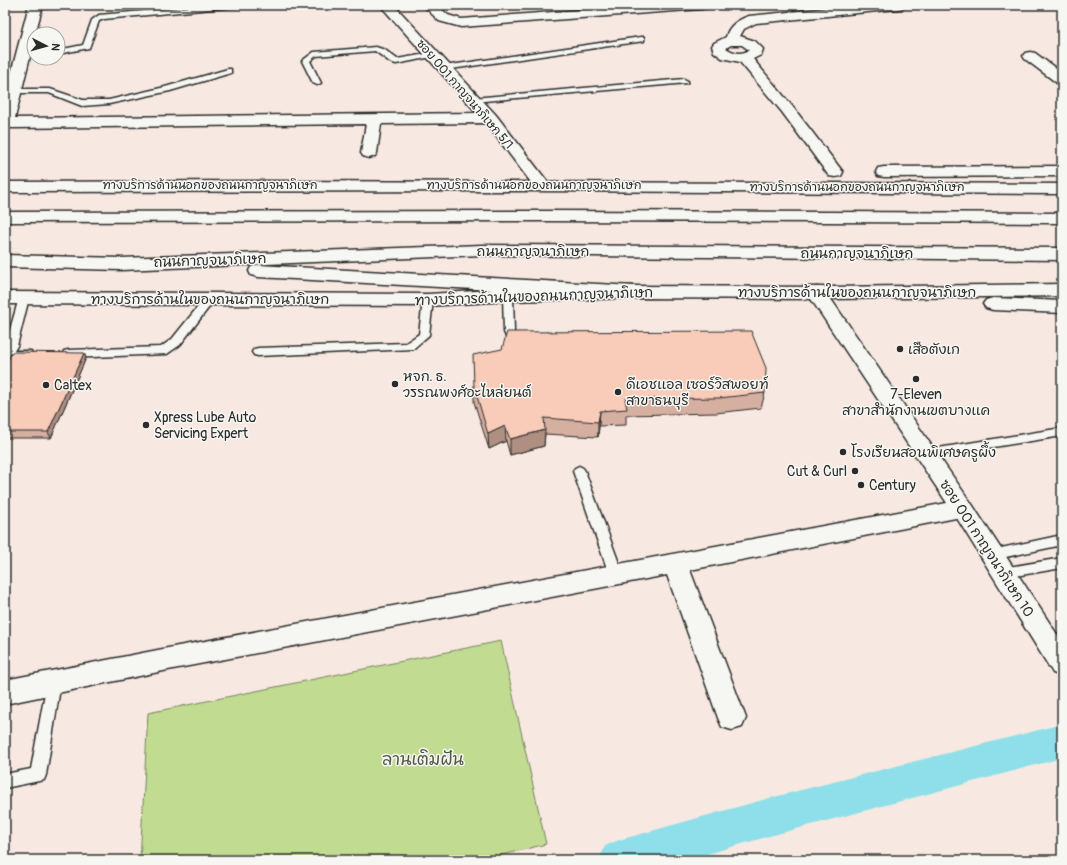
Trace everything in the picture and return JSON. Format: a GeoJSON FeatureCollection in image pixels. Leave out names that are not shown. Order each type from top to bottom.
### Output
{"type":"FeatureCollection","features":[{"type":"Feature","properties":{"kind":"main road"},"geometry":{"type":"LineString","coordinates":[[35,26],[40,5]]}},
{"type":"Feature","properties":{"kind":"main road","name":"ซอย 001 กาญจนาภิเษก 5/1"},"geometry":{"type":"LineString","coordinates":[[387,5],[490,118],[542,185]]}},
{"type":"Feature","properties":{"kind":"main road"},"geometry":{"type":"LineString","coordinates":[[430,5],[440,16],[449,21],[461,23],[592,9],[702,5]]}},
{"type":"Feature","properties":{"kind":"main road"},"geometry":{"type":"LineString","coordinates":[[835,172],[788,108],[744,57],[754,54],[756,49],[750,43],[733,40],[732,35],[736,28],[744,22],[754,19],[898,5]]}},
{"type":"Feature","properties":{"kind":"main road"},"geometry":{"type":"LineString","coordinates":[[1030,56],[1062,80]]}},
{"type":"Feature","properties":{"kind":"main road"},"geometry":{"type":"LineString","coordinates":[[26,61],[14,91],[5,124],[490,118]]}},
{"type":"Feature","properties":{"kind":"main road"},"geometry":{"type":"LineString","coordinates":[[369,153],[374,120]]}},
{"type":"Feature","properties":{"kind":"main road"},"geometry":{"type":"LineString","coordinates":[[715,186],[835,172],[1062,171]]}},
{"type":"Feature","properties":{"kind":"main road","name":"ทางบริการด้านนอกของถนนกาญจนาภิเษก"},"geometry":{"type":"LineString","coordinates":[[5,187],[542,185],[1062,188]]}},
{"type":"Feature","properties":{"kind":"main road"},"geometry":{"type":"LineString","coordinates":[[5,217],[560,216],[1062,218]]}},
{"type":"Feature","properties":{"kind":"main road","name":"ถนนกาญจนาภิเษก"},"geometry":{"type":"LineString","coordinates":[[5,261],[121,264],[482,250],[1062,254]]}},
{"type":"Feature","properties":{"kind":"main road"},"geometry":{"type":"LineString","coordinates":[[121,264],[634,292]]}},
{"type":"Feature","properties":{"kind":"main road","name":"ทางบริการด้านในของถนนกาญจนาภิเษก"},"geometry":{"type":"LineString","coordinates":[[14,298],[428,300],[508,295],[634,292],[823,293],[1062,290]]}},
{"type":"Feature","properties":{"kind":"main road"},"geometry":{"type":"LineString","coordinates":[[823,293],[1036,307],[1062,307]]}},
{"type":"Feature","properties":{"kind":"main road","name":"ซอย 001 กาญจนาภิเษก 10"},"geometry":{"type":"LineString","coordinates":[[823,293],[1062,665]]}},
{"type":"Feature","properties":{"kind":"main road"},"geometry":{"type":"LineString","coordinates":[[5,692],[180,656],[963,509]]}},
{"type":"Feature","properties":{"kind":"main road"},"geometry":{"type":"LineString","coordinates":[[675,563],[732,718]]}},
{"type":"Feature","properties":{"kind":"lane"},"geometry":{"type":"LineString","coordinates":[[66,51],[86,46],[96,20],[102,17],[235,5]]}},
{"type":"Feature","properties":{"kind":"lane"},"geometry":{"type":"LineString","coordinates":[[444,68],[641,39]]}},
{"type":"Feature","properties":{"kind":"lane"},"geometry":{"type":"LineString","coordinates":[[317,83],[306,61],[314,54],[376,49],[382,51],[391,60],[396,62],[432,54]]}},
{"type":"Feature","properties":{"kind":"lane"},"geometry":{"type":"LineString","coordinates":[[14,91],[50,91],[82,103],[109,102],[167,89],[228,71]]}},
{"type":"Feature","properties":{"kind":"lane"},"geometry":{"type":"LineString","coordinates":[[473,100],[684,81]]}},
{"type":"Feature","properties":{"kind":"lane"},"geometry":{"type":"LineString","coordinates":[[508,295],[509,332],[512,339],[520,342],[528,342]]}},
{"type":"Feature","properties":{"kind":"lane"},"geometry":{"type":"LineString","coordinates":[[6,356],[11,346],[14,298]]}},
{"type":"Feature","properties":{"kind":"lane"},"geometry":{"type":"LineString","coordinates":[[54,354],[163,351],[176,342],[209,300]]}},
{"type":"Feature","properties":{"kind":"lane"},"geometry":{"type":"LineString","coordinates":[[258,352],[409,346],[424,335],[428,300]]}},
{"type":"Feature","properties":{"kind":"lane"},"geometry":{"type":"LineString","coordinates":[[6,356],[39,354]]}},
{"type":"Feature","properties":{"kind":"lane"},"geometry":{"type":"LineString","coordinates":[[926,454],[1062,432]]}},
{"type":"Feature","properties":{"kind":"lane"},"geometry":{"type":"LineString","coordinates":[[579,471],[616,574]]}},
{"type":"Feature","properties":{"kind":"lane"},"geometry":{"type":"LineString","coordinates":[[992,555],[1062,540]]}},
{"type":"Feature","properties":{"kind":"lane"},"geometry":{"type":"LineString","coordinates":[[1004,573],[1062,564]]}},
{"type":"Feature","properties":{"kind":"lane"},"geometry":{"type":"LineString","coordinates":[[5,781],[38,775],[54,682]]}},
{"type":"Feature","properties":{"kind":"green space","name":"ลานเติมฝัน"},"geometry":{"type":"Polygon","coordinates":[[[501,641],[546,844],[482,860],[140,860],[148,713],[501,641]]]}},
{"type":"Feature","properties":{"kind":"building","name":"ดีเอชแอล เซอร์วิสพอยท์ สาขาธนบุรี"},"geometry":{"type":"Polygon","coordinates":[[[751,331],[766,368],[765,393],[719,398],[625,399],[627,409],[600,411],[598,422],[544,418],[545,430],[510,439],[505,426],[488,434],[474,386],[473,355],[502,349],[507,332],[751,331]]]}},
{"type":"Feature","properties":{"kind":"building"},"geometry":{"type":"Polygon","coordinates":[[[12,352],[84,353],[48,432],[5,432],[5,366],[12,352]]]}},
{"type":"Feature","properties":{"kind":"waterway"},"geometry":{"type":"LineString","coordinates":[[619,860],[766,818],[1062,741]]}},
{"type":"Feature","properties":{"kind":"place","name":"เสือตังเก"},"geometry":{"type":"Point","coordinates":[900,349]}},
{"type":"Feature","properties":{"kind":"place","name":"7-Eleven สาขาสำนักงานเขตบางแค"},"geometry":{"type":"Point","coordinates":[916,379]}},
{"type":"Feature","properties":{"kind":"place","name":"หจก. ธ. วรรณพงศ์อะไหล่ยนต์"},"geometry":{"type":"Point","coordinates":[395,384]}},
{"type":"Feature","properties":{"kind":"place","name":"Caltex"},"geometry":{"type":"Point","coordinates":[46,385]}},
{"type":"Feature","properties":{"kind":"place","name":"ดีเอชแอล เซอร์วิสพอยท์ สาขาธนบุรี"},"geometry":{"type":"Point","coordinates":[618,392]}},
{"type":"Feature","properties":{"kind":"place","name":"Xpress Lube Auto Servicing Expert"},"geometry":{"type":"Point","coordinates":[146,425]}},
{"type":"Feature","properties":{"kind":"place","name":"โรงเรียนสอนพิเศษครูผึ้ง"},"geometry":{"type":"Point","coordinates":[843,452]}},
{"type":"Feature","properties":{"kind":"place","name":"Cut & Curl"},"geometry":{"type":"Point","coordinates":[855,471]}},
{"type":"Feature","properties":{"kind":"place","name":"Century"},"geometry":{"type":"Point","coordinates":[861,485]}}]}
